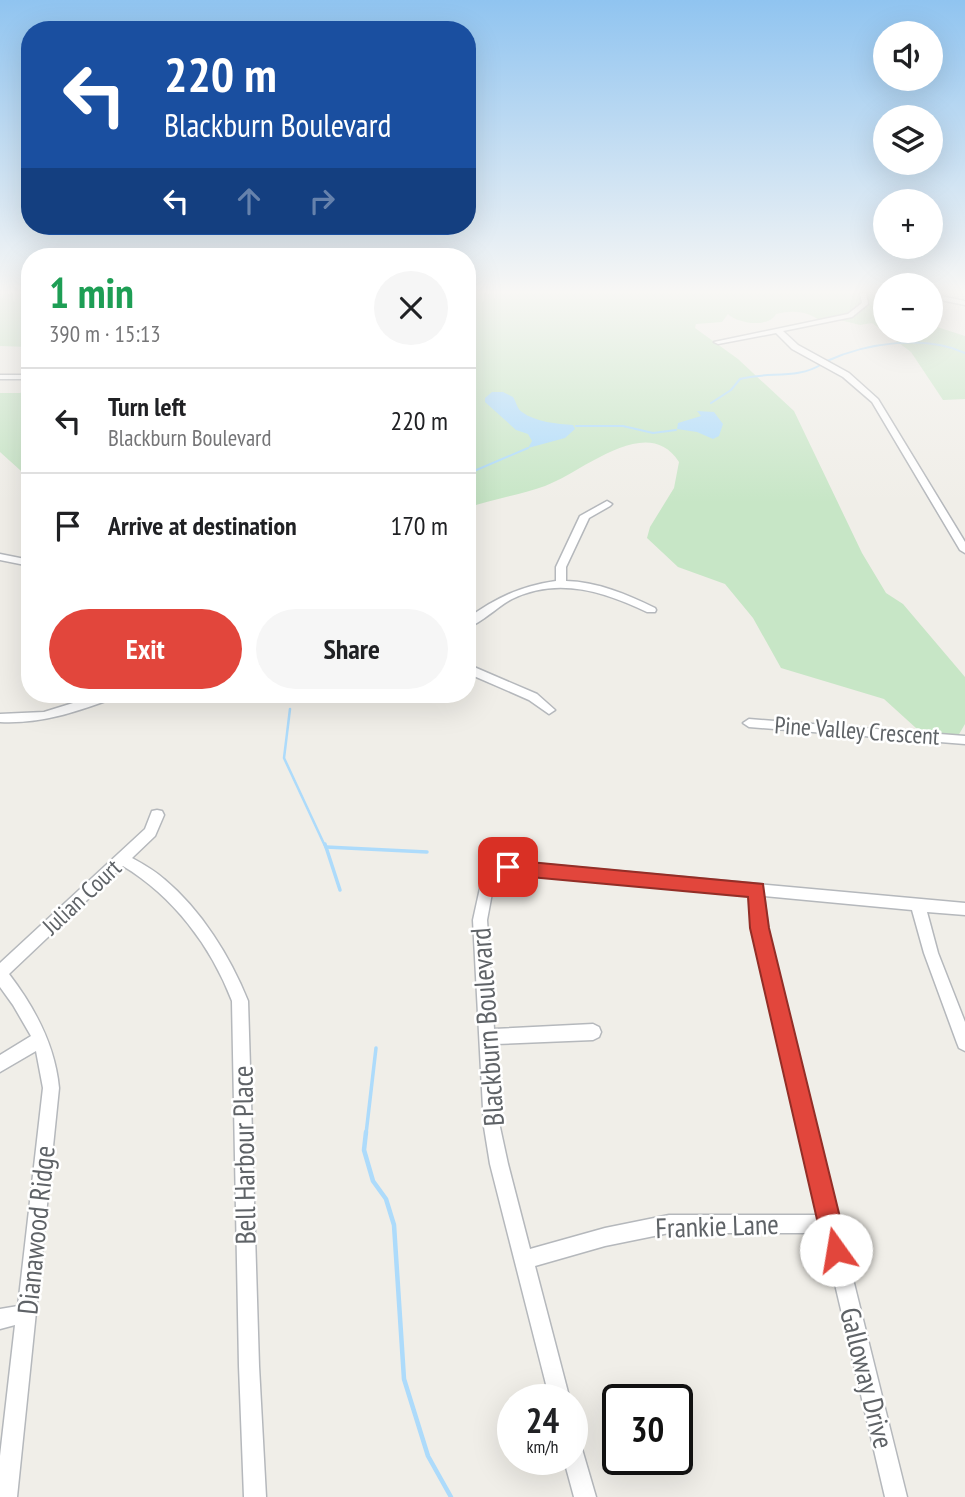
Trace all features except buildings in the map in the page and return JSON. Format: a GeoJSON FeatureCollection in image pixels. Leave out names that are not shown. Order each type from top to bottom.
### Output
{"type":"FeatureCollection","features":[{"type":"Feature","properties":{"kind":"street"},"geometry":{"type":"LineString","coordinates":[[824,363],[846,375],[875,401],[965,550]]}},
{"type":"Feature","properties":{"kind":"street"},"geometry":{"type":"LineString","coordinates":[[0,377],[21,377]]}},
{"type":"Feature","properties":{"kind":"street"},"geometry":{"type":"LineString","coordinates":[[561,583],[561,567],[585,516],[607,504]]}},
{"type":"Feature","properties":{"kind":"street"},"geometry":{"type":"LineString","coordinates":[[0,557],[21,560]]}},
{"type":"Feature","properties":{"kind":"street"},"geometry":{"type":"LineString","coordinates":[[476,617],[508,595],[561,583],[608,590],[651,610]]}},
{"type":"Feature","properties":{"kind":"street"},"geometry":{"type":"LineString","coordinates":[[476,672],[533,697],[549,710]]}},
{"type":"Feature","properties":{"kind":"street"},"geometry":{"type":"LineString","coordinates":[[0,718],[43,718],[71,712],[92,703]]}},
{"type":"Feature","properties":{"kind":"street","name":"Pine Valley Crescent"},"geometry":{"type":"LineString","coordinates":[[749,723],[965,740]]}},
{"type":"Feature","properties":{"kind":"street","name":"Julian Court"},"geometry":{"type":"LineString","coordinates":[[0,974],[150,832],[157,815]]}},
{"type":"Feature","properties":{"kind":"street","name":"Bell Harbour Place"},"geometry":{"type":"LineString","coordinates":[[123,859],[154,878],[175,898],[232,978],[240,1000],[248,1366],[255,1497]]}},
{"type":"Feature","properties":{"kind":"street","name":"Blackburn Boulevard"},"geometry":{"type":"LineString","coordinates":[[556,1384],[495,1144],[480,912],[485,883],[494,870],[508,867],[965,909]]}},
{"type":"Feature","properties":{"kind":"street","name":"Galloway Drive"},"geometry":{"type":"LineString","coordinates":[[756,890],[759,928],[896,1497]]}},
{"type":"Feature","properties":{"kind":"street"},"geometry":{"type":"LineString","coordinates":[[918,905],[931,953],[965,1043]]}},
{"type":"Feature","properties":{"kind":"street","name":"Dianawood Ridge"},"geometry":{"type":"LineString","coordinates":[[0,974],[22,1005],[39,1040],[48,1062],[51,1088],[6,1497]]}},
{"type":"Feature","properties":{"kind":"street"},"geometry":{"type":"LineString","coordinates":[[487,1037],[593,1032]]}},
{"type":"Feature","properties":{"kind":"street"},"geometry":{"type":"LineString","coordinates":[[0,1064],[39,1040]]}},
{"type":"Feature","properties":{"kind":"street","name":"Frankie Lane"},"geometry":{"type":"LineString","coordinates":[[524,1260],[605,1237],[669,1224],[830,1224]]}},
{"type":"Feature","properties":{"kind":"street"},"geometry":{"type":"LineString","coordinates":[[0,1319],[27,1313]]}},
{"type":"Feature","properties":{"kind":"street"},"geometry":{"type":"LineString","coordinates":[[579,1475],[585,1497]]}},
{"type":"Feature","properties":{"kind":"green space"},"geometry":{"type":"Polygon","coordinates":[[[476,363],[742,363],[794,411],[862,553],[886,593],[903,604],[965,677],[965,724],[958,736],[927,738],[884,699],[781,668],[753,618],[725,584],[678,567],[647,538],[650,527],[674,488],[679,462],[666,448],[650,443],[632,444],[614,450],[545,486],[476,505],[476,363]]]}},
{"type":"Feature","properties":{"kind":"green space"},"geometry":{"type":"Polygon","coordinates":[[[918,363],[965,363],[965,399],[943,400],[918,363]]]}},
{"type":"Feature","properties":{"kind":"green space"},"geometry":{"type":"Polygon","coordinates":[[[0,393],[20,393],[21,471],[0,452],[0,393]]]}},
{"type":"Feature","properties":{"kind":"water"},"geometry":{"type":"Polygon","coordinates":[[[492,392],[503,392],[513,397],[520,411],[533,418],[573,425],[575,429],[565,438],[528,448],[532,441],[528,434],[516,430],[485,402],[485,398],[492,392]]]}},
{"type":"Feature","properties":{"kind":"water"},"geometry":{"type":"Polygon","coordinates":[[[697,411],[714,412],[723,424],[719,436],[713,439],[697,432],[677,429],[678,423],[701,416],[697,411]]]}},
{"type":"Feature","properties":{"kind":"waterway"},"geometry":{"type":"LineString","coordinates":[[711,403],[731,390],[740,379],[792,374],[822,364]]}},
{"type":"Feature","properties":{"kind":"waterway"},"geometry":{"type":"LineString","coordinates":[[576,426],[623,426],[653,433],[676,430]]}},
{"type":"Feature","properties":{"kind":"waterway"},"geometry":{"type":"LineString","coordinates":[[476,470],[528,448]]}},
{"type":"Feature","properties":{"kind":"waterway"},"geometry":{"type":"LineString","coordinates":[[290,709],[284,758],[325,846]]}},
{"type":"Feature","properties":{"kind":"waterway"},"geometry":{"type":"LineString","coordinates":[[325,844],[340,890]]}},
{"type":"Feature","properties":{"kind":"waterway"},"geometry":{"type":"LineString","coordinates":[[326,847],[427,852]]}},
{"type":"Feature","properties":{"kind":"waterway"},"geometry":{"type":"LineString","coordinates":[[366,1134],[376,1048]]}},
{"type":"Feature","properties":{"kind":"waterway"},"geometry":{"type":"LineString","coordinates":[[366,1132],[364,1150],[373,1181],[386,1199],[394,1225],[404,1379],[428,1456],[451,1497]]}},
{"type":"Feature","properties":{"kind":"route"},"geometry":{"type":"LineString","coordinates":[[508,867],[756,890],[759,928],[836,1250]]}}]}
